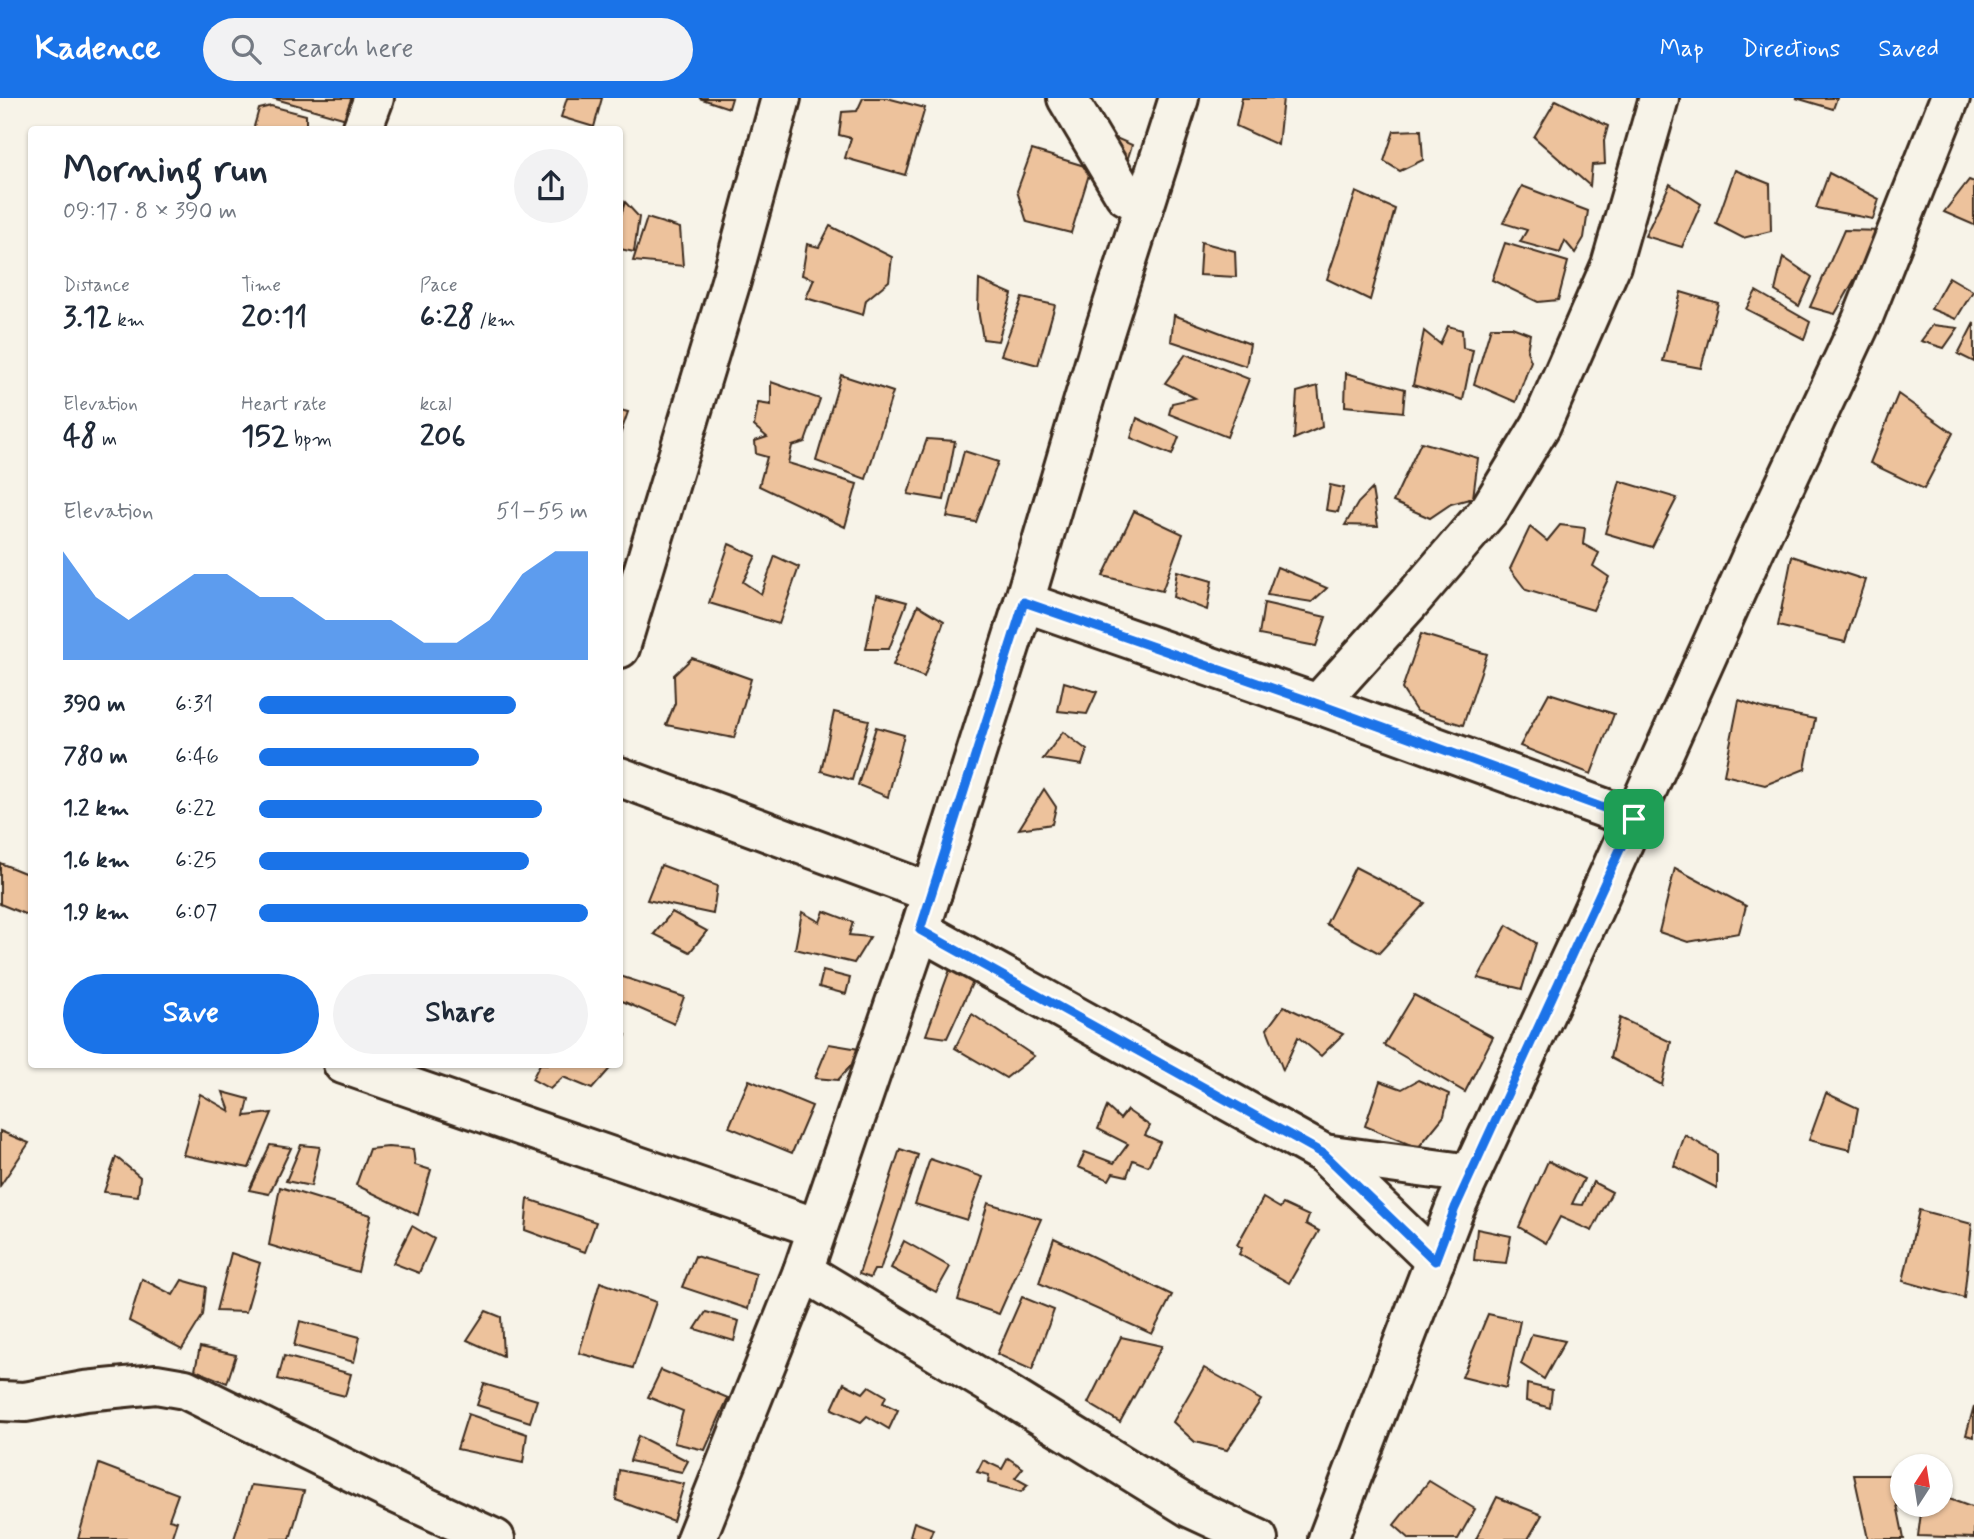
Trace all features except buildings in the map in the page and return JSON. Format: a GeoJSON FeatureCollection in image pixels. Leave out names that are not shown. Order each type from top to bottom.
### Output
{"type":"FeatureCollection","features":[{"type":"Feature","properties":{"kind":"street"},"geometry":{"type":"LineString","coordinates":[[364,126],[374,98]]}},
{"type":"Feature","properties":{"kind":"street"},"geometry":{"type":"LineString","coordinates":[[623,638],[731,281],[781,98]]}},
{"type":"Feature","properties":{"kind":"street"},"geometry":{"type":"LineString","coordinates":[[1067,98],[1125,195],[1144,206]]}},
{"type":"Feature","properties":{"kind":"street"},"geometry":{"type":"LineString","coordinates":[[696,1539],[803,1272],[920,930],[1179,98]]}},
{"type":"Feature","properties":{"kind":"street"},"geometry":{"type":"LineString","coordinates":[[1318,704],[1410,603],[1490,509],[1541,425],[1611,265],[1659,98]]}},
{"type":"Feature","properties":{"kind":"street"},"geometry":{"type":"LineString","coordinates":[[1328,1539],[1455,1208],[1861,320],[1950,98]]}},
{"type":"Feature","properties":{"kind":"street"},"geometry":{"type":"LineString","coordinates":[[1024,602],[1318,704],[1634,819]]}},
{"type":"Feature","properties":{"kind":"street"},"geometry":{"type":"LineString","coordinates":[[623,778],[932,893]]}},
{"type":"Feature","properties":{"kind":"street"},"geometry":{"type":"LineString","coordinates":[[920,930],[1324,1154],[1435,1261]]}},
{"type":"Feature","properties":{"kind":"street"},"geometry":{"type":"LineString","coordinates":[[355,1068],[817,1228]]}},
{"type":"Feature","properties":{"kind":"street"},"geometry":{"type":"LineString","coordinates":[[1324,1154],[1471,1174]]}},
{"type":"Feature","properties":{"kind":"street"},"geometry":{"type":"LineString","coordinates":[[803,1272],[1191,1508],[1258,1539]]}},
{"type":"Feature","properties":{"kind":"street"},"geometry":{"type":"LineString","coordinates":[[0,1401],[24,1402],[85,1391],[156,1384],[185,1389],[343,1468],[495,1539]]}},
{"type":"Feature","properties":{"kind":"route"},"geometry":{"type":"LineString","coordinates":[[1024,602],[1318,704],[1634,819],[1455,1208],[1435,1261],[1324,1154],[920,930],[1024,602]]}}]}
